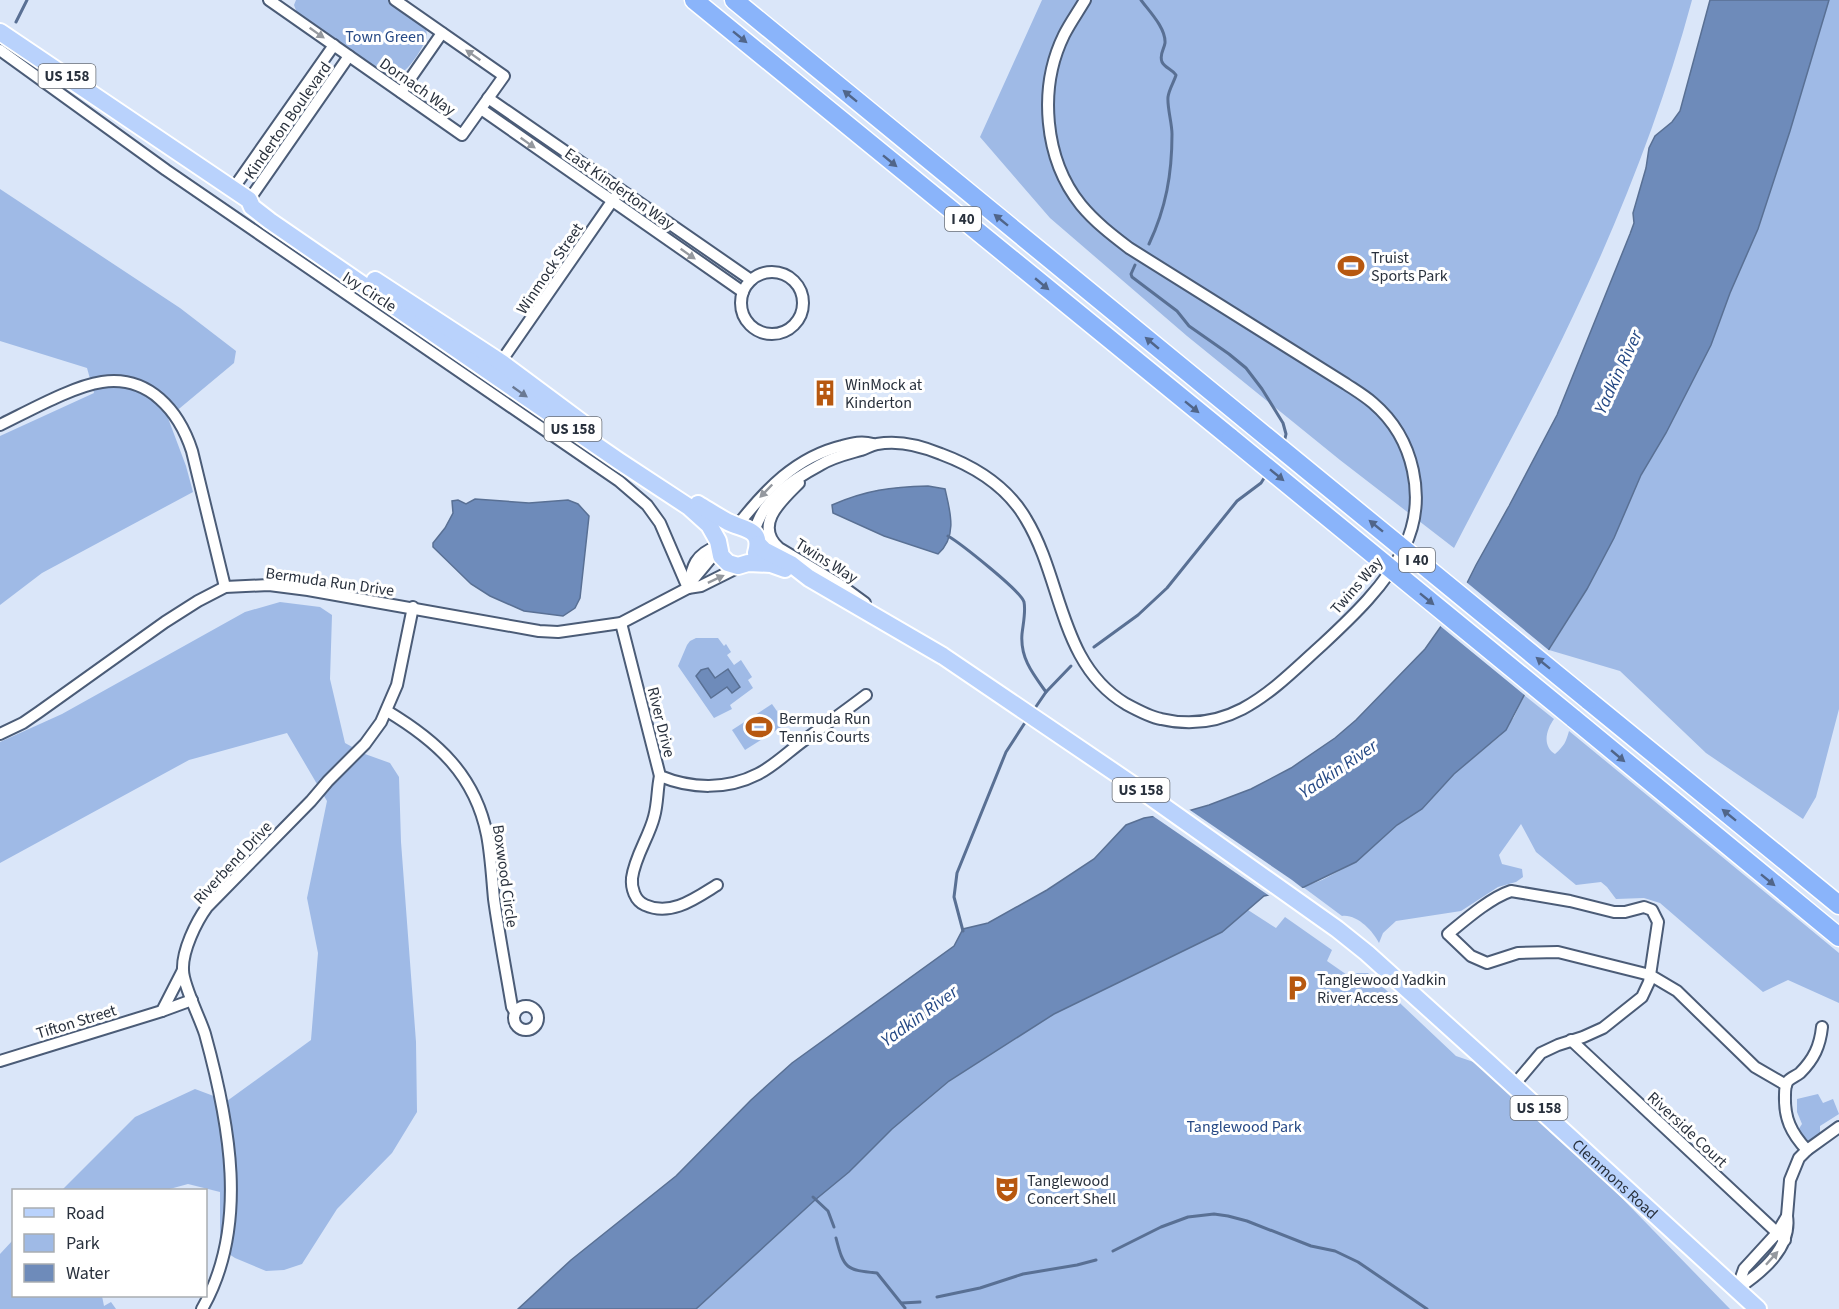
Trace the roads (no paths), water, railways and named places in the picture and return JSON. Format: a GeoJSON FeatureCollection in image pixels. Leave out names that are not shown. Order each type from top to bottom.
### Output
{"type":"FeatureCollection","features":[{"type":"Feature","properties":{"kind":"highway","name":"I 40"},"geometry":{"type":"LineString","coordinates":[[694,0],[1839,937]]}},
{"type":"Feature","properties":{"kind":"highway","name":"I 40"},"geometry":{"type":"LineString","coordinates":[[734,0],[1839,905]]}},
{"type":"Feature","properties":{"kind":"main road","name":"US 158"},"geometry":{"type":"LineString","coordinates":[[0,32],[249,200],[257,201],[502,363],[659,478],[737,526]]}},
{"type":"Feature","properties":{"kind":"main road","name":"US 158"},"geometry":{"type":"LineString","coordinates":[[249,200],[252,207],[270,221],[689,507],[709,525],[718,544]]}},
{"type":"Feature","properties":{"kind":"main road"},"geometry":{"type":"LineString","coordinates":[[737,526],[746,527],[756,539],[756,555],[746,564],[733,565],[724,560],[718,544],[727,529],[737,526]]}},
{"type":"Feature","properties":{"kind":"main road","name":"US 158"},"geometry":{"type":"LineString","coordinates":[[756,539],[764,550],[909,635]]}},
{"type":"Feature","properties":{"kind":"main road","name":"US 158"},"geometry":{"type":"LineString","coordinates":[[746,564],[771,564],[809,578]]}},
{"type":"Feature","properties":{"kind":"main road","name":"Clemmons Road"},"geometry":{"type":"LineString","coordinates":[[909,635],[1145,793],[1337,929],[1367,953],[1514,1085],[1758,1309]]}},
{"type":"Feature","properties":{"kind":"street","name":"Dornach Way"},"geometry":{"type":"LineString","coordinates":[[268,0],[462,135],[480,109]]}},
{"type":"Feature","properties":{"kind":"street"},"geometry":{"type":"LineString","coordinates":[[283,10],[291,0]]}},
{"type":"Feature","properties":{"kind":"street"},"geometry":{"type":"LineString","coordinates":[[395,0],[504,76],[480,109]]}},
{"type":"Feature","properties":{"kind":"street","name":"Twins Way"},"geometry":{"type":"LineString","coordinates":[[756,539],[760,517],[776,495],[793,480],[828,460],[873,444],[891,443],[928,448],[970,465],[1004,490],[1026,519],[1042,553],[1072,638],[1092,676],[1110,694],[1135,709],[1160,719],[1189,723],[1220,719],[1265,696],[1360,607],[1378,587],[1404,550],[1412,529],[1416,496],[1413,464],[1402,439],[1373,403],[1129,248],[1102,227],[1081,204],[1065,179],[1053,148],[1047,113],[1050,76],[1063,37],[1085,0]]}},
{"type":"Feature","properties":{"kind":"street"},"geometry":{"type":"LineString","coordinates":[[401,92],[442,33]]}},
{"type":"Feature","properties":{"kind":"street","name":"Kinderton Boulevard"},"geometry":{"type":"LineString","coordinates":[[233,189],[334,45]]}},
{"type":"Feature","properties":{"kind":"street","name":"Ivy Circle"},"geometry":{"type":"LineString","coordinates":[[0,50],[166,170],[620,480],[647,505],[660,523],[688,588]]}},
{"type":"Feature","properties":{"kind":"street","name":"Kinderton Boulevard"},"geometry":{"type":"LineString","coordinates":[[249,200],[349,56]]}},
{"type":"Feature","properties":{"kind":"street","name":"East Kinderton Way"},"geometry":{"type":"LineString","coordinates":[[488,98],[751,279]]}},
{"type":"Feature","properties":{"kind":"street","name":"East Kinderton Way"},"geometry":{"type":"LineString","coordinates":[[480,109],[743,292]]}},
{"type":"Feature","properties":{"kind":"street","name":"Winmock Street"},"geometry":{"type":"LineString","coordinates":[[502,363],[620,189]]}},
{"type":"Feature","properties":{"kind":"street"},"geometry":{"type":"LineString","coordinates":[[772,272],[792,279],[799,288],[802,310],[790,328],[780,333],[768,333],[758,330],[749,323],[743,314],[741,303],[743,292],[751,279],[772,272]]}},
{"type":"Feature","properties":{"kind":"street"},"geometry":{"type":"LineString","coordinates":[[420,324],[434,327],[497,367],[502,363]]}},
{"type":"Feature","properties":{"kind":"street"},"geometry":{"type":"LineString","coordinates":[[0,425],[85,386],[102,382],[136,386],[164,401],[186,431],[225,587]]}},
{"type":"Feature","properties":{"kind":"street","name":"Twins Way"},"geometry":{"type":"LineString","coordinates":[[737,526],[764,492],[804,461],[842,446],[865,441],[873,444]]}},
{"type":"Feature","properties":{"kind":"street","name":"Twins Way"},"geometry":{"type":"LineString","coordinates":[[811,470],[774,511],[768,526],[771,540],[779,548],[840,584],[909,635]]}},
{"type":"Feature","properties":{"kind":"street","name":"Bermuda Run Drive"},"geometry":{"type":"LineString","coordinates":[[688,588],[718,544]]}},
{"type":"Feature","properties":{"kind":"street","name":"Bermuda Run Drive"},"geometry":{"type":"LineString","coordinates":[[0,734],[23,723],[165,622],[225,587],[269,585],[299,589],[539,631],[558,632],[621,623],[688,588],[701,586],[746,564]]}},
{"type":"Feature","properties":{"kind":"street","name":"Riverbend Drive"},"geometry":{"type":"LineString","coordinates":[[202,1309],[213,1287],[226,1242],[230,1214],[230,1180],[225,1128],[216,1075],[201,1021],[183,970],[187,947],[195,926],[207,907],[365,744],[387,711],[403,664],[413,608]]}},
{"type":"Feature","properties":{"kind":"street","name":"River Drive"},"geometry":{"type":"LineString","coordinates":[[621,623],[660,776],[692,786],[735,783],[759,774],[866,695]]}},
{"type":"Feature","properties":{"kind":"street","name":"Boxwood Circle"},"geometry":{"type":"LineString","coordinates":[[387,711],[419,731],[441,749],[457,768],[476,799],[487,836],[496,912],[512,1007],[515,1012]]}},
{"type":"Feature","properties":{"kind":"street"},"geometry":{"type":"LineString","coordinates":[[660,776],[654,819],[633,871],[632,883],[635,896],[642,904],[653,908],[669,909],[698,897],[717,885]]}},
{"type":"Feature","properties":{"kind":"street"},"geometry":{"type":"LineString","coordinates":[[1514,1085],[1541,1053],[1603,1028],[1642,997],[1650,975],[1658,922],[1652,910],[1644,907],[1625,912],[1614,912],[1570,901],[1511,891],[1448,934],[1471,956],[1483,963],[1518,953],[1558,952],[1650,975],[1677,991],[1755,1067],[1786,1085]]}},
{"type":"Feature","properties":{"kind":"street"},"geometry":{"type":"LineString","coordinates":[[162,1011],[183,970]]}},
{"type":"Feature","properties":{"kind":"street","name":"Tifton Street"},"geometry":{"type":"LineString","coordinates":[[0,1061],[192,1000]]}},
{"type":"Feature","properties":{"kind":"street"},"geometry":{"type":"LineString","coordinates":[[1807,1150],[1794,1134],[1787,1120],[1786,1085],[1817,1051],[1822,1027]]}},
{"type":"Feature","properties":{"kind":"street","name":"Riverside Court"},"geometry":{"type":"LineString","coordinates":[[1571,1040],[1781,1237]]}},
{"type":"Feature","properties":{"kind":"street"},"geometry":{"type":"LineString","coordinates":[[1737,1289],[1744,1269],[1781,1237],[1788,1225],[1790,1180],[1795,1165],[1807,1150],[1839,1127]]}},
{"type":"Feature","properties":{"kind":"water","name":"Yadkin River"},"geometry":{"type":"Polygon","coordinates":[[[1710,0],[1829,0],[1758,229],[1730,293],[1711,345],[1666,433],[1641,475],[1614,538],[1587,589],[1544,657],[1506,730],[1454,774],[1422,809],[1397,825],[1356,862],[1304,887],[1264,896],[1222,932],[1054,1014],[949,1081],[892,1129],[849,1172],[815,1200],[696,1309],[518,1309],[571,1260],[676,1176],[751,1100],[792,1063],[954,946],[963,929],[988,923],[1047,890],[1094,859],[1126,825],[1144,818],[1209,805],[1251,789],[1291,768],[1335,738],[1356,720],[1425,649],[1456,605],[1557,415],[1634,223],[1633,213],[1646,168],[1649,148],[1655,136],[1672,122],[1680,111],[1710,0]]]}},
{"type":"Feature","properties":{"kind":"water"},"geometry":{"type":"Polygon","coordinates":[[[928,486],[945,489],[950,514],[948,539],[938,554],[884,536],[833,513],[832,505],[856,496],[890,488],[928,486]]]}},
{"type":"Feature","properties":{"kind":"water"},"geometry":{"type":"Polygon","coordinates":[[[475,499],[529,503],[568,500],[578,504],[589,516],[580,598],[575,608],[563,616],[524,611],[490,596],[471,584],[433,547],[433,543],[453,513],[452,501],[458,500],[466,504],[475,499]]]}},
{"type":"Feature","properties":{"kind":"water"},"geometry":{"type":"Polygon","coordinates":[[[708,668],[715,678],[728,669],[740,687],[732,693],[727,687],[711,698],[696,676],[701,670],[708,668]]]}},
{"type":"Feature","properties":{"kind":"waterway"},"geometry":{"type":"LineString","coordinates":[[16,22],[27,0]]}},
{"type":"Feature","properties":{"kind":"waterway"},"geometry":{"type":"LineString","coordinates":[[1141,0],[1165,37],[1161,54],[1162,62],[1176,75],[1168,97],[1172,134],[1169,177],[1164,204],[1149,244]]}},
{"type":"Feature","properties":{"kind":"waterway"},"geometry":{"type":"LineString","coordinates":[[1135,265],[1132,277],[1177,311],[1189,326],[1246,368],[1283,423],[1286,434],[1284,443]]}},
{"type":"Feature","properties":{"kind":"waterway"},"geometry":{"type":"LineString","coordinates":[[1094,647],[1138,615],[1167,588],[1237,501],[1261,483],[1266,475]]}},
{"type":"Feature","properties":{"kind":"waterway"},"geometry":{"type":"LineString","coordinates":[[948,536],[1002,578],[1024,602],[1023,651],[1028,665],[1046,692]]}},
{"type":"Feature","properties":{"kind":"waterway"},"geometry":{"type":"LineString","coordinates":[[1033,711],[1046,692],[1071,666]]}},
{"type":"Feature","properties":{"kind":"waterway"},"geometry":{"type":"LineString","coordinates":[[963,931],[954,897],[957,873],[1006,752],[1028,718]]}},
{"type":"Feature","properties":{"kind":"waterway"},"geometry":{"type":"LineString","coordinates":[[813,1197],[828,1211],[834,1227]]}},
{"type":"Feature","properties":{"kind":"waterway"},"geometry":{"type":"LineString","coordinates":[[1113,1251],[1161,1227],[1188,1217],[1214,1214],[1228,1216],[1311,1246],[1335,1251],[1358,1262],[1427,1309]]}},
{"type":"Feature","properties":{"kind":"waterway"},"geometry":{"type":"LineString","coordinates":[[836,1238],[844,1262],[853,1269],[877,1273],[905,1308]]}},
{"type":"Feature","properties":{"kind":"waterway"},"geometry":{"type":"LineString","coordinates":[[937,1297],[980,1288],[1023,1274],[1096,1260]]}},
{"type":"Feature","properties":{"kind":"waterway"},"geometry":{"type":"LineString","coordinates":[[902,1303],[920,1302]]}},
{"type":"Feature","properties":{"kind":"place","name":"Truist Sports Park"},"geometry":{"type":"Point","coordinates":[1351,266]}},
{"type":"Feature","properties":{"kind":"place","name":"WinMock at Kinderton"},"geometry":{"type":"Point","coordinates":[825,393]}},
{"type":"Feature","properties":{"kind":"place","name":"Bermuda Run Tennis Courts"},"geometry":{"type":"Point","coordinates":[759,727]}},
{"type":"Feature","properties":{"kind":"place","name":"Tanglewood Yadkin River Access"},"geometry":{"type":"Point","coordinates":[1297,988]}},
{"type":"Feature","properties":{"kind":"place","name":"Tanglewood Concert Shell"},"geometry":{"type":"Point","coordinates":[1007,1189]}},
{"type":"Feature","properties":{"kind":"park label","name":"Town Green"},"geometry":{"type":"Point","coordinates":[385,36]}},
{"type":"Feature","properties":{"kind":"park label","name":"Tanglewood Park"},"geometry":{"type":"Point","coordinates":[1244,1126]}}]}
